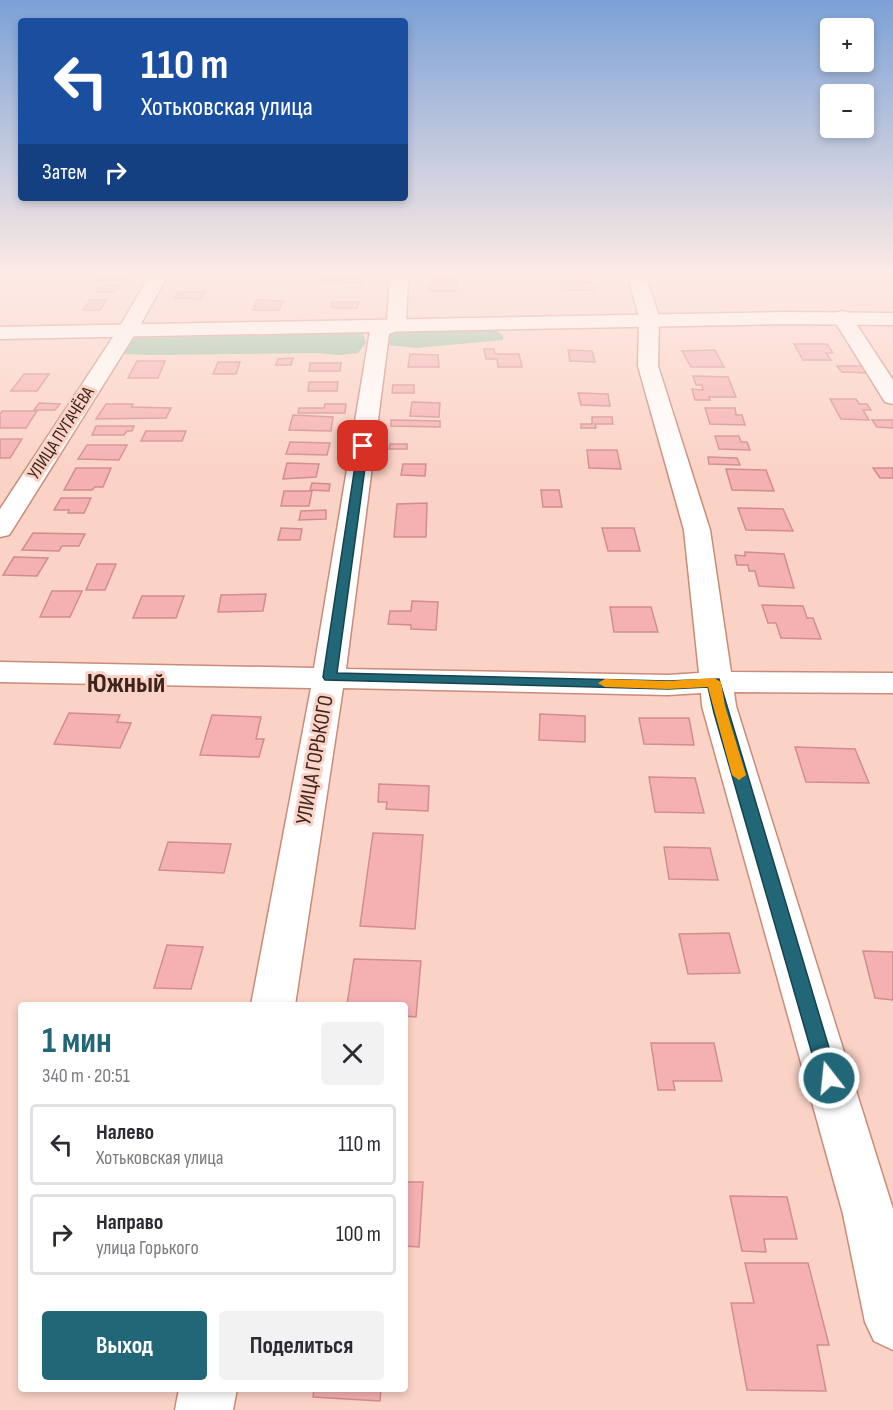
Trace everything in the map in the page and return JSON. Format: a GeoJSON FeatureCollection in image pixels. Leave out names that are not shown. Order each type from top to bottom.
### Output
{"type":"FeatureCollection","features":[{"type":"Feature","properties":{"kind":"street","name":"УЛИЦА ПУГАЧЁВА"},"geometry":{"type":"LineString","coordinates":[[0,529],[121,341]]}},
{"type":"Feature","properties":{"kind":"street","name":"УЛИЦА ГОРЬКОГО"},"geometry":{"type":"LineString","coordinates":[[274,1002],[329,677],[379,341]]}},
{"type":"Feature","properties":{"kind":"street"},"geometry":{"type":"LineString","coordinates":[[649,341],[648,366],[697,530],[714,682],[721,713],[869,1214],[893,1322]]}},
{"type":"Feature","properties":{"kind":"street"},"geometry":{"type":"LineString","coordinates":[[857,341],[893,397]]}},
{"type":"Feature","properties":{"kind":"street"},"geometry":{"type":"LineString","coordinates":[[0,672],[657,685],[714,682],[893,684]]}},
{"type":"Feature","properties":{"kind":"street"},"geometry":{"type":"LineString","coordinates":[[204,1410],[207,1392]]}},
{"type":"Feature","properties":{"kind":"green space"},"geometry":{"type":"Polygon","coordinates":[[[128,341],[365,341],[366,343],[358,353],[340,355],[316,353],[155,355],[124,354],[123,349],[128,341]]]}},
{"type":"Feature","properties":{"kind":"green space"},"geometry":{"type":"Polygon","coordinates":[[[387,341],[494,341],[416,348],[387,345],[387,341]]]}},
{"type":"Feature","properties":{"kind":"building"},"geometry":{"type":"Polygon","coordinates":[[[794,344],[827,344],[833,353],[826,353],[831,360],[803,360],[794,344]]]}},
{"type":"Feature","properties":{"kind":"building"},"geometry":{"type":"Polygon","coordinates":[[[484,349],[494,349],[495,354],[519,354],[522,367],[498,367],[497,359],[486,359],[484,349]]]}},
{"type":"Feature","properties":{"kind":"building"},"geometry":{"type":"Polygon","coordinates":[[[568,350],[592,351],[595,362],[570,361],[568,350]]]}},
{"type":"Feature","properties":{"kind":"building"},"geometry":{"type":"Polygon","coordinates":[[[715,350],[724,367],[691,367],[682,351],[715,350]]]}},
{"type":"Feature","properties":{"kind":"building"},"geometry":{"type":"Polygon","coordinates":[[[410,354],[438,355],[439,367],[408,367],[410,354]]]}},
{"type":"Feature","properties":{"kind":"building"},"geometry":{"type":"Polygon","coordinates":[[[293,358],[291,365],[276,365],[278,359],[293,358]]]}},
{"type":"Feature","properties":{"kind":"building"},"geometry":{"type":"Polygon","coordinates":[[[137,361],[165,361],[158,378],[128,378],[137,361]]]}},
{"type":"Feature","properties":{"kind":"building"},"geometry":{"type":"Polygon","coordinates":[[[218,362],[240,362],[236,374],[213,374],[218,362]]]}},
{"type":"Feature","properties":{"kind":"building"},"geometry":{"type":"Polygon","coordinates":[[[310,363],[341,363],[340,371],[309,371],[310,363]]]}},
{"type":"Feature","properties":{"kind":"building"},"geometry":{"type":"Polygon","coordinates":[[[837,366],[863,366],[867,373],[842,372],[837,366]]]}},
{"type":"Feature","properties":{"kind":"building"},"geometry":{"type":"Polygon","coordinates":[[[24,374],[49,374],[37,391],[11,391],[24,374]]]}},
{"type":"Feature","properties":{"kind":"building"},"geometry":{"type":"Polygon","coordinates":[[[693,376],[728,377],[736,397],[709,397],[710,400],[695,400],[692,389],[703,390],[702,385],[696,385],[693,376]]]}},
{"type":"Feature","properties":{"kind":"building"},"geometry":{"type":"Polygon","coordinates":[[[309,382],[338,382],[337,391],[308,391],[309,382]]]}},
{"type":"Feature","properties":{"kind":"building"},"geometry":{"type":"Polygon","coordinates":[[[393,385],[414,385],[414,393],[392,393],[393,385]]]}},
{"type":"Feature","properties":{"kind":"building"},"geometry":{"type":"Polygon","coordinates":[[[578,393],[608,394],[610,406],[581,405],[578,393]]]}},
{"type":"Feature","properties":{"kind":"building"},"geometry":{"type":"Polygon","coordinates":[[[830,399],[856,399],[859,404],[867,404],[871,410],[863,410],[869,420],[841,419],[830,399]]]}},
{"type":"Feature","properties":{"kind":"building"},"geometry":{"type":"Polygon","coordinates":[[[412,402],[440,403],[439,417],[410,416],[412,402]]]}},
{"type":"Feature","properties":{"kind":"building"},"geometry":{"type":"Polygon","coordinates":[[[39,403],[60,404],[55,410],[34,410],[39,403]]]}},
{"type":"Feature","properties":{"kind":"building"},"geometry":{"type":"Polygon","coordinates":[[[106,404],[171,408],[166,418],[96,419],[106,404]]]}},
{"type":"Feature","properties":{"kind":"building"},"geometry":{"type":"Polygon","coordinates":[[[325,404],[346,404],[345,413],[298,413],[299,408],[324,408],[325,404]]]}},
{"type":"Feature","properties":{"kind":"building"},"geometry":{"type":"Polygon","coordinates":[[[705,408],[735,408],[736,415],[742,415],[745,425],[710,424],[705,408]]]}},
{"type":"Feature","properties":{"kind":"building"},"geometry":{"type":"Polygon","coordinates":[[[2,411],[37,411],[26,428],[0,428],[2,411]]]}},
{"type":"Feature","properties":{"kind":"building"},"geometry":{"type":"Polygon","coordinates":[[[293,415],[333,417],[331,431],[289,430],[293,415]]]}},
{"type":"Feature","properties":{"kind":"building"},"geometry":{"type":"Polygon","coordinates":[[[592,417],[612,417],[613,424],[595,424],[596,428],[581,428],[581,424],[592,424],[592,417]]]}},
{"type":"Feature","properties":{"kind":"building"},"geometry":{"type":"Polygon","coordinates":[[[391,420],[440,421],[440,427],[391,426],[391,420]]]}},
{"type":"Feature","properties":{"kind":"building"},"geometry":{"type":"Polygon","coordinates":[[[872,420],[893,420],[893,428],[877,427],[872,420]]]}},
{"type":"Feature","properties":{"kind":"building"},"geometry":{"type":"Polygon","coordinates":[[[96,426],[134,426],[132,431],[127,431],[124,435],[92,435],[96,426]]]}},
{"type":"Feature","properties":{"kind":"building"},"geometry":{"type":"Polygon","coordinates":[[[146,431],[186,431],[182,441],[141,441],[146,431]]]}},
{"type":"Feature","properties":{"kind":"building"},"geometry":{"type":"Polygon","coordinates":[[[715,436],[739,436],[741,442],[747,442],[750,450],[719,449],[715,436]]]}},
{"type":"Feature","properties":{"kind":"building"},"geometry":{"type":"Polygon","coordinates":[[[0,439],[22,439],[10,458],[0,458],[0,439]]]}},
{"type":"Feature","properties":{"kind":"building"},"geometry":{"type":"Polygon","coordinates":[[[290,442],[330,443],[327,455],[286,454],[290,442]]]}},
{"type":"Feature","properties":{"kind":"building"},"geometry":{"type":"Polygon","coordinates":[[[390,444],[407,444],[407,449],[389,449],[390,444]]]}},
{"type":"Feature","properties":{"kind":"building"},"geometry":{"type":"Polygon","coordinates":[[[87,445],[127,445],[119,460],[78,459],[87,445]]]}},
{"type":"Feature","properties":{"kind":"building"},"geometry":{"type":"Polygon","coordinates":[[[587,450],[617,450],[621,469],[589,468],[587,450]]]}},
{"type":"Feature","properties":{"kind":"building"},"geometry":{"type":"Polygon","coordinates":[[[708,457],[737,458],[740,465],[709,464],[708,457]]]}},
{"type":"Feature","properties":{"kind":"building"},"geometry":{"type":"Polygon","coordinates":[[[287,463],[319,464],[316,477],[283,479],[287,463]]]}},
{"type":"Feature","properties":{"kind":"building"},"geometry":{"type":"Polygon","coordinates":[[[403,464],[426,464],[425,476],[401,475],[403,464]]]}},
{"type":"Feature","properties":{"kind":"building"},"geometry":{"type":"Polygon","coordinates":[[[76,468],[111,468],[103,487],[95,487],[92,490],[64,490],[76,468]]]}},
{"type":"Feature","properties":{"kind":"building"},"geometry":{"type":"Polygon","coordinates":[[[873,468],[893,468],[893,478],[880,478],[873,468]]]}},
{"type":"Feature","properties":{"kind":"building"},"geometry":{"type":"Polygon","coordinates":[[[726,469],[766,470],[774,491],[732,490],[726,469]]]}},
{"type":"Feature","properties":{"kind":"building"},"geometry":{"type":"Polygon","coordinates":[[[312,483],[330,484],[329,491],[310,490],[312,483]]]}},
{"type":"Feature","properties":{"kind":"building"},"geometry":{"type":"Polygon","coordinates":[[[541,490],[559,490],[562,507],[543,507],[541,490]]]}},
{"type":"Feature","properties":{"kind":"building"},"geometry":{"type":"Polygon","coordinates":[[[284,491],[312,491],[309,506],[281,506],[284,491]]]}},
{"type":"Feature","properties":{"kind":"building"},"geometry":{"type":"Polygon","coordinates":[[[61,498],[91,498],[84,513],[68,513],[69,510],[54,510],[61,498]]]}},
{"type":"Feature","properties":{"kind":"building"},"geometry":{"type":"Polygon","coordinates":[[[427,503],[426,537],[394,537],[397,504],[427,503]]]}},
{"type":"Feature","properties":{"kind":"building"},"geometry":{"type":"Polygon","coordinates":[[[738,508],[783,509],[793,531],[746,530],[738,508]]]}},
{"type":"Feature","properties":{"kind":"building"},"geometry":{"type":"Polygon","coordinates":[[[326,510],[326,519],[299,520],[301,511],[326,510]]]}},
{"type":"Feature","properties":{"kind":"building"},"geometry":{"type":"Polygon","coordinates":[[[281,528],[302,529],[300,540],[278,540],[281,528]]]}},
{"type":"Feature","properties":{"kind":"building"},"geometry":{"type":"Polygon","coordinates":[[[602,528],[634,528],[640,551],[608,551],[602,528]]]}},
{"type":"Feature","properties":{"kind":"building"},"geometry":{"type":"Polygon","coordinates":[[[33,533],[85,534],[79,546],[62,546],[59,551],[22,550],[33,533]]]}},
{"type":"Feature","properties":{"kind":"building"},"geometry":{"type":"Polygon","coordinates":[[[745,552],[784,554],[794,588],[759,586],[755,571],[749,571],[748,565],[737,565],[735,555],[745,556],[745,552]]]}},
{"type":"Feature","properties":{"kind":"building"},"geometry":{"type":"Polygon","coordinates":[[[14,557],[48,558],[37,576],[3,575],[14,557]]]}},
{"type":"Feature","properties":{"kind":"building"},"geometry":{"type":"Polygon","coordinates":[[[97,564],[116,564],[105,590],[86,590],[97,564]]]}},
{"type":"Feature","properties":{"kind":"building"},"geometry":{"type":"Polygon","coordinates":[[[52,591],[82,591],[70,617],[40,617],[52,591]]]}},
{"type":"Feature","properties":{"kind":"building"},"geometry":{"type":"Polygon","coordinates":[[[266,594],[263,611],[218,612],[221,595],[266,594]]]}},
{"type":"Feature","properties":{"kind":"building"},"geometry":{"type":"Polygon","coordinates":[[[142,596],[184,596],[176,618],[133,618],[142,596]]]}},
{"type":"Feature","properties":{"kind":"building"},"geometry":{"type":"Polygon","coordinates":[[[412,601],[438,602],[436,630],[411,629],[411,625],[388,624],[390,611],[411,611],[412,601]]]}},
{"type":"Feature","properties":{"kind":"building"},"geometry":{"type":"Polygon","coordinates":[[[762,605],[803,606],[807,618],[813,618],[821,639],[781,638],[776,623],[768,623],[762,605]]]}},
{"type":"Feature","properties":{"kind":"building"},"geometry":{"type":"Polygon","coordinates":[[[610,607],[651,607],[658,632],[614,632],[610,607]]]}},
{"type":"Feature","properties":{"kind":"building"},"geometry":{"type":"Polygon","coordinates":[[[69,713],[120,715],[117,722],[131,723],[120,748],[54,744],[69,713]]]}},
{"type":"Feature","properties":{"kind":"building"},"geometry":{"type":"Polygon","coordinates":[[[540,714],[585,716],[585,742],[539,740],[540,714]]]}},
{"type":"Feature","properties":{"kind":"building"},"geometry":{"type":"Polygon","coordinates":[[[212,715],[261,717],[256,739],[264,739],[259,757],[200,755],[212,715]]]}},
{"type":"Feature","properties":{"kind":"building"},"geometry":{"type":"Polygon","coordinates":[[[639,718],[689,718],[694,745],[644,744],[639,718]]]}},
{"type":"Feature","properties":{"kind":"building"},"geometry":{"type":"Polygon","coordinates":[[[795,747],[855,749],[869,783],[806,782],[795,747]]]}},
{"type":"Feature","properties":{"kind":"building"},"geometry":{"type":"Polygon","coordinates":[[[649,777],[695,778],[704,813],[655,812],[649,777]]]}},
{"type":"Feature","properties":{"kind":"building"},"geometry":{"type":"Polygon","coordinates":[[[379,784],[429,786],[428,811],[386,809],[387,802],[378,802],[379,784]]]}},
{"type":"Feature","properties":{"kind":"building"},"geometry":{"type":"Polygon","coordinates":[[[373,833],[423,835],[415,929],[360,926],[373,833]]]}},
{"type":"Feature","properties":{"kind":"building"},"geometry":{"type":"Polygon","coordinates":[[[168,842],[231,844],[224,873],[159,870],[168,842]]]}},
{"type":"Feature","properties":{"kind":"building"},"geometry":{"type":"Polygon","coordinates":[[[664,847],[710,848],[718,880],[669,879],[664,847]]]}},
{"type":"Feature","properties":{"kind":"building"},"geometry":{"type":"Polygon","coordinates":[[[729,933],[740,973],[688,974],[679,934],[729,933]]]}},
{"type":"Feature","properties":{"kind":"building"},"geometry":{"type":"Polygon","coordinates":[[[167,945],[203,947],[191,989],[154,988],[167,945]]]}},
{"type":"Feature","properties":{"kind":"building"},"geometry":{"type":"Polygon","coordinates":[[[863,951],[893,952],[893,1000],[875,998],[863,951]]]}},
{"type":"Feature","properties":{"kind":"building"},"geometry":{"type":"Polygon","coordinates":[[[354,959],[421,961],[416,1017],[408,1016],[408,1002],[347,1002],[354,959]]]}},
{"type":"Feature","properties":{"kind":"building"},"geometry":{"type":"Polygon","coordinates":[[[651,1043],[714,1043],[722,1081],[673,1081],[675,1090],[658,1090],[651,1043]]]}},
{"type":"Feature","properties":{"kind":"building"},"geometry":{"type":"Polygon","coordinates":[[[408,1182],[423,1182],[419,1247],[408,1246],[408,1182]]]}},
{"type":"Feature","properties":{"kind":"building"},"geometry":{"type":"Polygon","coordinates":[[[730,1196],[787,1197],[797,1239],[764,1239],[766,1252],[742,1251],[730,1196]]]}},
{"type":"Feature","properties":{"kind":"building"},"geometry":{"type":"Polygon","coordinates":[[[745,1263],[808,1263],[829,1345],[817,1345],[826,1391],[747,1390],[731,1303],[754,1303],[745,1263]]]}},
{"type":"Feature","properties":{"kind":"building"},"geometry":{"type":"Polygon","coordinates":[[[314,1392],[381,1392],[380,1401],[313,1397],[314,1392]]]}},
{"type":"Feature","properties":{"kind":"slow traffic"},"geometry":{"type":"LineString","coordinates":[[605,683],[668,685],[714,682],[739,775]]}},
{"type":"Feature","properties":{"kind":"district","name":"Южный"},"geometry":{"type":"Point","coordinates":[126,683]}},
{"type":"Feature","properties":{"kind":"route"},"geometry":{"type":"LineString","coordinates":[[363,446],[329,677],[668,685],[714,682],[721,713],[829,1078]]}}]}
